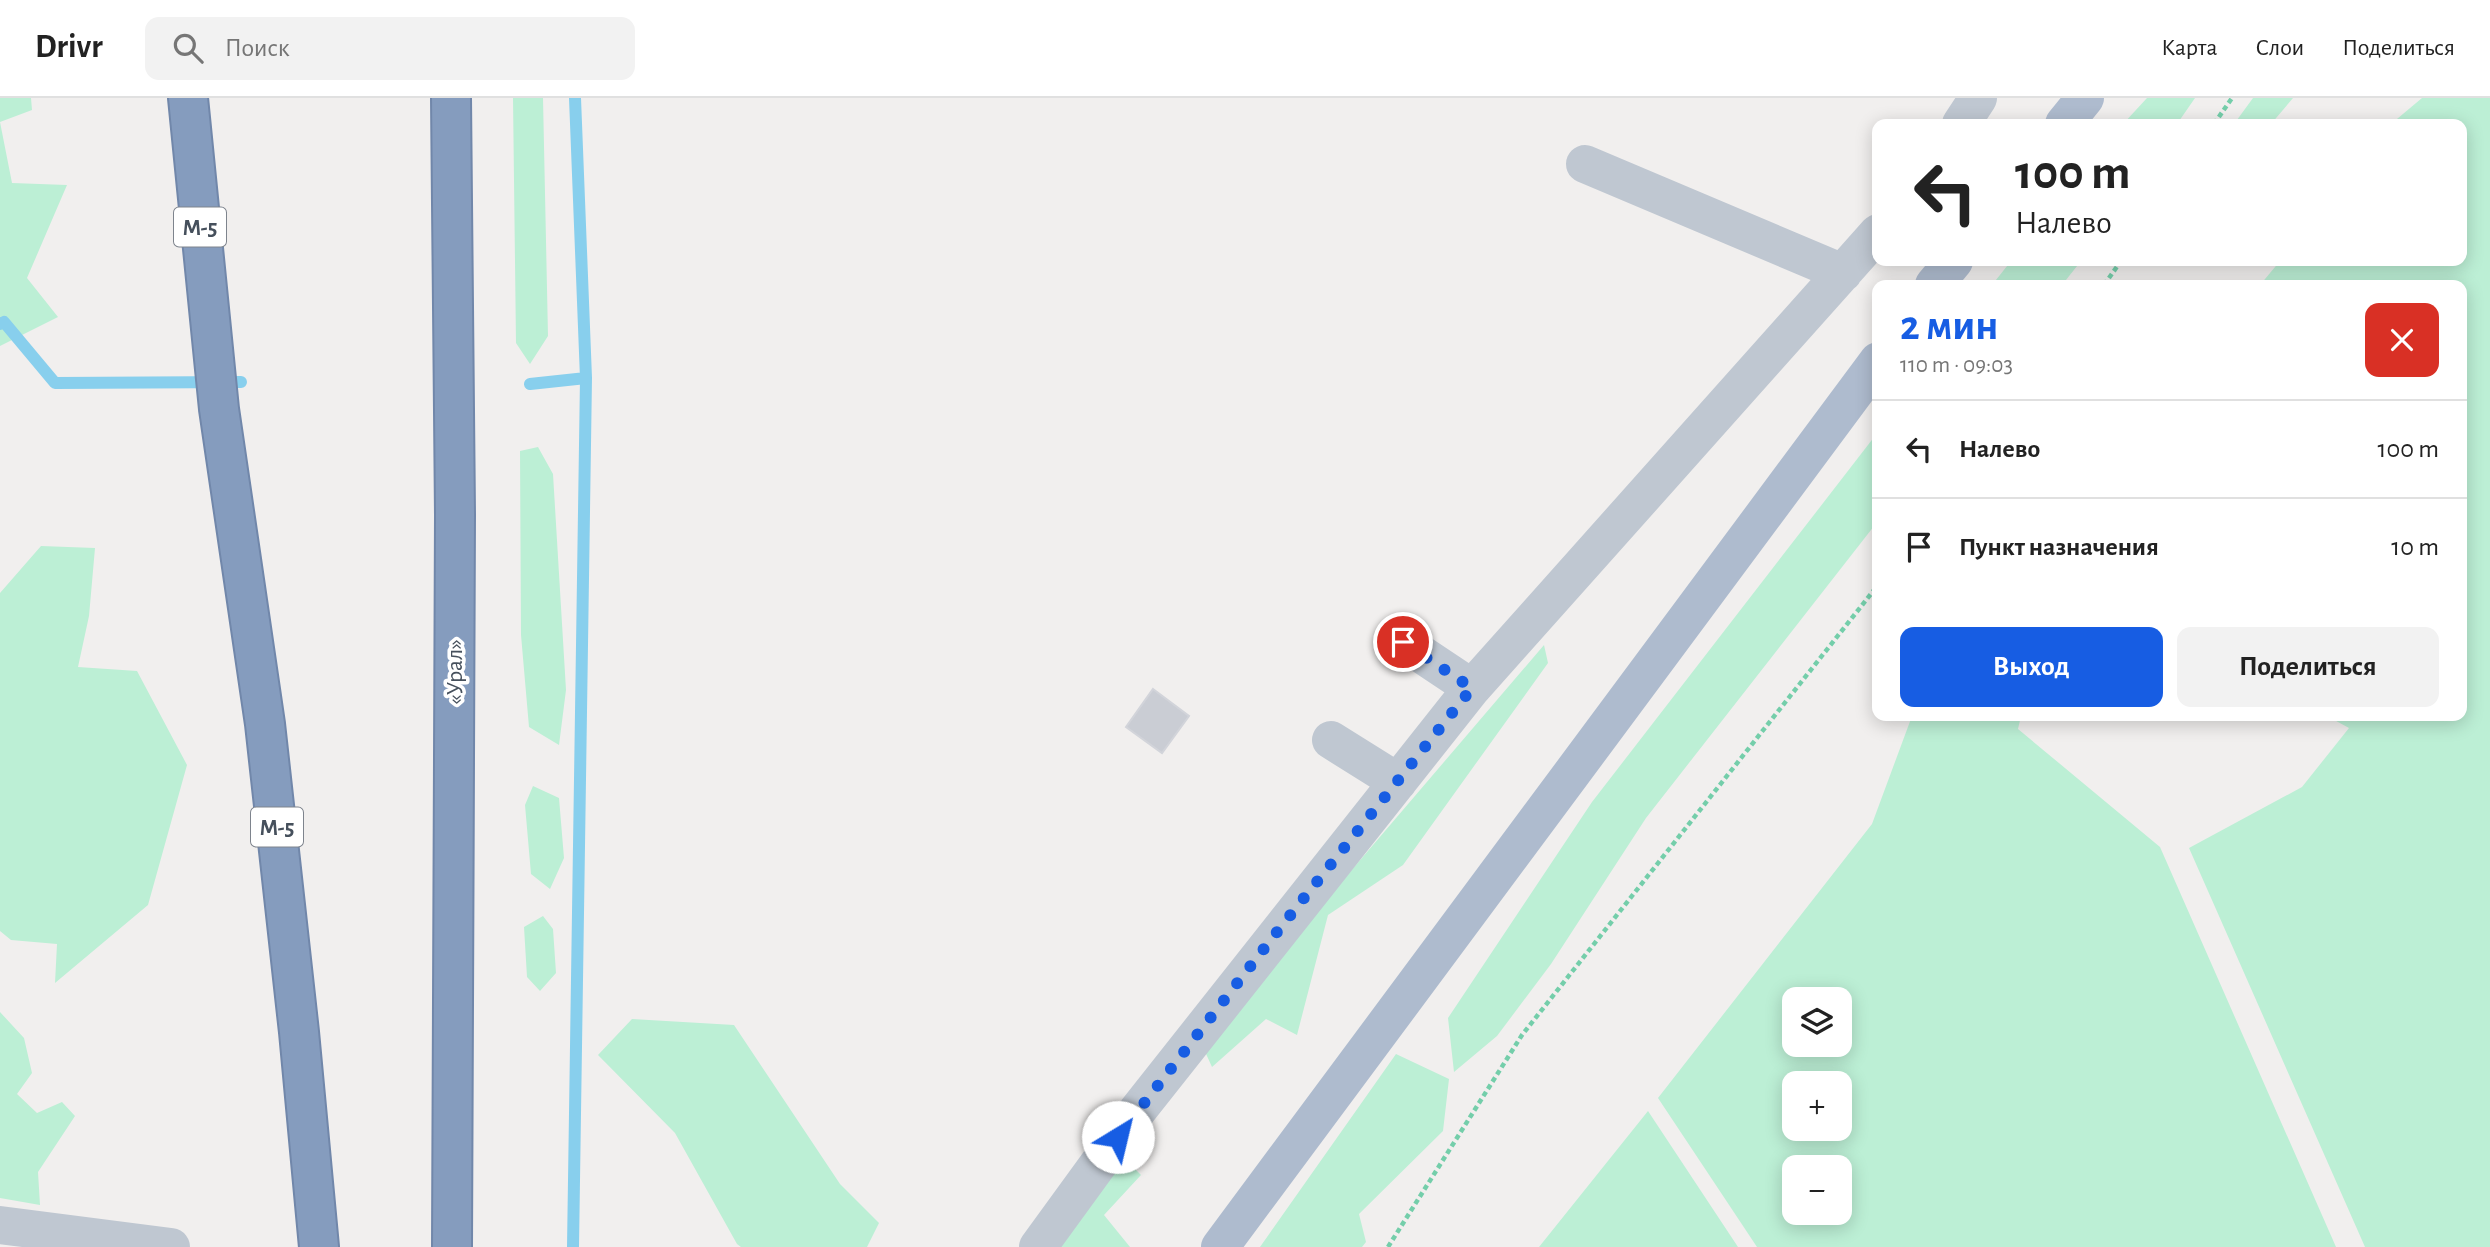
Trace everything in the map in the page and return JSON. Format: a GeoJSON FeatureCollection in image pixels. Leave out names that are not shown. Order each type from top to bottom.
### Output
{"type":"FeatureCollection","features":[{"type":"Feature","properties":{"kind":"highway","name":"М-5"},"geometry":{"type":"LineString","coordinates":[[188,98],[219,409],[265,724],[299,1032],[319,1247]]}},
{"type":"Feature","properties":{"kind":"highway"},"geometry":{"type":"LineString","coordinates":[[193,157],[206,98]]}},
{"type":"Feature","properties":{"kind":"highway"},"geometry":{"type":"LineString","coordinates":[[430,98],[453,209]]}},
{"type":"Feature","properties":{"kind":"highway","name":"«Урал»"},"geometry":{"type":"LineString","coordinates":[[451,98],[455,515],[452,1247]]}},
{"type":"Feature","properties":{"kind":"main road"},"geometry":{"type":"LineString","coordinates":[[2068,119],[2085,98]]}},
{"type":"Feature","properties":{"kind":"main road"},"geometry":{"type":"LineString","coordinates":[[1938,280],[1950,266]]}},
{"type":"Feature","properties":{"kind":"main road"},"geometry":{"type":"LineString","coordinates":[[1220,1247],[1872,369]]}},
{"type":"Feature","properties":{"kind":"lane"},"geometry":{"type":"LineString","coordinates":[[1964,119],[1978,98]]}},
{"type":"Feature","properties":{"kind":"lane"},"geometry":{"type":"LineString","coordinates":[[1585,164],[1843,273]]}},
{"type":"Feature","properties":{"kind":"lane"},"geometry":{"type":"LineString","coordinates":[[1038,1247],[1150,1094],[1472,688],[1872,240]]}},
{"type":"Feature","properties":{"kind":"lane"},"geometry":{"type":"LineString","coordinates":[[1403,642],[1472,688]]}},
{"type":"Feature","properties":{"kind":"lane"},"geometry":{"type":"LineString","coordinates":[[1331,740],[1398,782]]}},
{"type":"Feature","properties":{"kind":"lane"},"geometry":{"type":"LineString","coordinates":[[0,1225],[171,1247]]}},
{"type":"Feature","properties":{"kind":"path"},"geometry":{"type":"LineString","coordinates":[[2217,119],[2232,98]]}},
{"type":"Feature","properties":{"kind":"path"},"geometry":{"type":"LineString","coordinates":[[1388,1247],[1522,1035],[1872,592]]}},
{"type":"Feature","properties":{"kind":"green space"},"geometry":{"type":"Polygon","coordinates":[[[0,98],[31,98],[32,110],[0,122],[0,98]]]}},
{"type":"Feature","properties":{"kind":"green space"},"geometry":{"type":"Polygon","coordinates":[[[513,98],[543,98],[548,336],[530,364],[516,343],[513,98]]]}},
{"type":"Feature","properties":{"kind":"green space"},"geometry":{"type":"Polygon","coordinates":[[[2147,98],[2195,98],[2180,119],[2128,119],[2147,98]]]}},
{"type":"Feature","properties":{"kind":"green space"},"geometry":{"type":"Polygon","coordinates":[[[2253,98],[2293,98],[2275,119],[2238,119],[2253,98]]]}},
{"type":"Feature","properties":{"kind":"green space"},"geometry":{"type":"Polygon","coordinates":[[[2422,98],[2490,98],[2490,1247],[2365,1247],[2189,848],[2302,787],[2349,728],[2336,721],[2467,721],[2467,280],[2264,280],[2276,266],[2467,266],[2467,119],[2397,119],[2422,98]]]}},
{"type":"Feature","properties":{"kind":"green space"},"geometry":{"type":"Polygon","coordinates":[[[0,122],[12,183],[67,185],[27,278],[58,317],[0,346],[0,122]]]}},
{"type":"Feature","properties":{"kind":"green space"},"geometry":{"type":"Polygon","coordinates":[[[2007,266],[2077,266],[2066,280],[1996,280],[2007,266]]]}},
{"type":"Feature","properties":{"kind":"green space"},"geometry":{"type":"Polygon","coordinates":[[[1872,440],[1872,529],[1646,818],[1551,964],[1497,1036],[1454,1072],[1448,1018],[1592,802],[1872,440]]]}},
{"type":"Feature","properties":{"kind":"green space"},"geometry":{"type":"Polygon","coordinates":[[[538,447],[553,474],[566,690],[559,745],[529,727],[521,635],[520,451],[538,447]]]}},
{"type":"Feature","properties":{"kind":"green space"},"geometry":{"type":"Polygon","coordinates":[[[41,546],[95,548],[89,616],[78,667],[137,671],[187,765],[148,905],[55,983],[57,944],[11,940],[0,931],[0,593],[41,546]]]}},
{"type":"Feature","properties":{"kind":"green space"},"geometry":{"type":"Polygon","coordinates":[[[1544,645],[1548,663],[1403,865],[1328,915],[1297,1035],[1266,1019],[1212,1067],[1202,1045],[1544,645]]]}},
{"type":"Feature","properties":{"kind":"green space"},"geometry":{"type":"Polygon","coordinates":[[[1910,721],[2020,721],[2018,729],[2160,847],[2336,1247],[1757,1247],[1658,1098],[1872,824],[1910,721]]]}},
{"type":"Feature","properties":{"kind":"green space"},"geometry":{"type":"Polygon","coordinates":[[[533,786],[559,798],[564,858],[550,889],[531,874],[525,805],[533,786]]]}},
{"type":"Feature","properties":{"kind":"green space"},"geometry":{"type":"Polygon","coordinates":[[[543,916],[553,929],[556,973],[540,991],[527,977],[524,927],[543,916]]]}},
{"type":"Feature","properties":{"kind":"green space"},"geometry":{"type":"Polygon","coordinates":[[[0,1012],[24,1038],[32,1073],[17,1094],[37,1113],[62,1102],[75,1116],[38,1172],[40,1205],[0,1198],[0,1012]]]}},
{"type":"Feature","properties":{"kind":"green space"},"geometry":{"type":"Polygon","coordinates":[[[632,1019],[734,1025],[840,1184],[879,1223],[867,1247],[741,1247],[737,1244],[675,1133],[598,1055],[632,1019]]]}},
{"type":"Feature","properties":{"kind":"green space"},"geometry":{"type":"Polygon","coordinates":[[[1396,1054],[1449,1079],[1443,1131],[1359,1214],[1366,1242],[1362,1247],[1260,1247],[1396,1054]]]}},
{"type":"Feature","properties":{"kind":"green space"},"geometry":{"type":"Polygon","coordinates":[[[1648,1111],[1738,1247],[1539,1247],[1648,1111]]]}},
{"type":"Feature","properties":{"kind":"green space"},"geometry":{"type":"Polygon","coordinates":[[[1121,1155],[1141,1175],[1104,1215],[1130,1247],[1042,1247],[1121,1155]]]}},
{"type":"Feature","properties":{"kind":"building"},"geometry":{"type":"Polygon","coordinates":[[[1153,689],[1189,716],[1162,753],[1126,727],[1153,689]]]}},
{"type":"Feature","properties":{"kind":"waterway"},"geometry":{"type":"LineString","coordinates":[[575,98],[586,378]]}},
{"type":"Feature","properties":{"kind":"waterway"},"geometry":{"type":"LineString","coordinates":[[0,324],[4,322],[55,383],[241,382]]}},
{"type":"Feature","properties":{"kind":"waterway"},"geometry":{"type":"LineString","coordinates":[[530,384],[586,378],[573,1247]]}},
{"type":"Feature","properties":{"kind":"route"},"geometry":{"type":"LineString","coordinates":[[1118,1137],[1280,928],[1472,688],[1403,642]]}}]}
